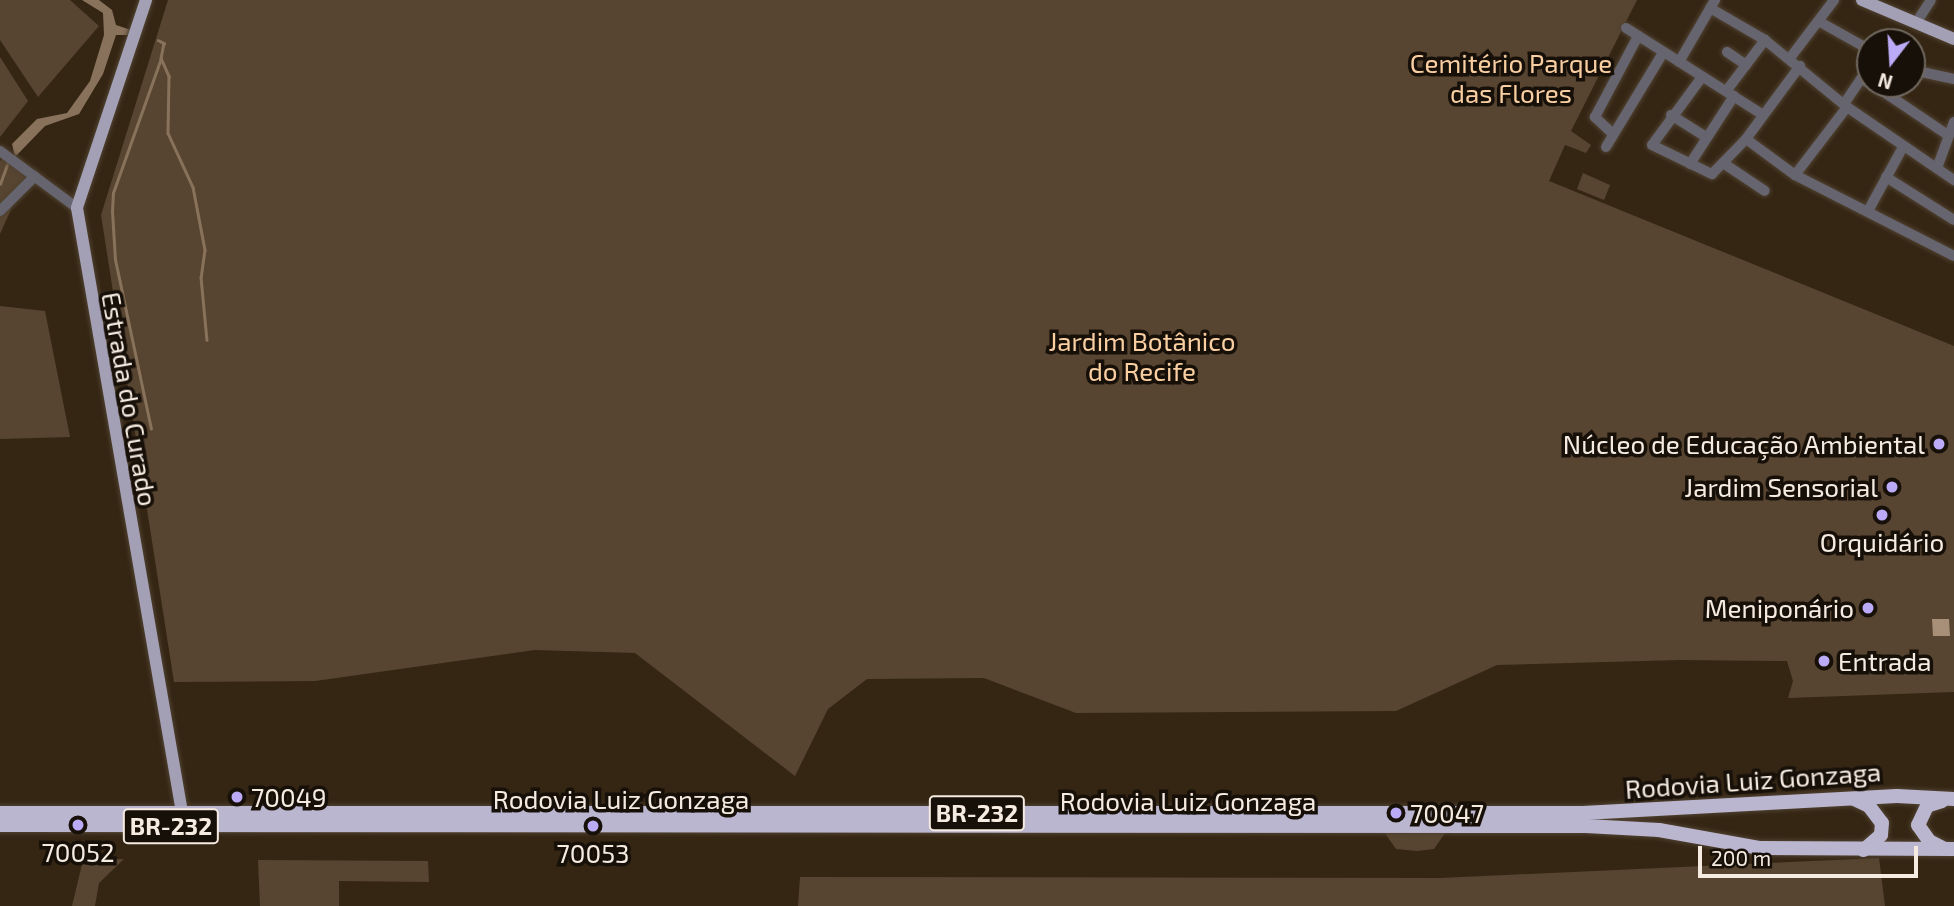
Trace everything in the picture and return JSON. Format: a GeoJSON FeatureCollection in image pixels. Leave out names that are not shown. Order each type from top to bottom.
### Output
{"type":"FeatureCollection","features":[{"type":"Feature","properties":{"kind":"highway","name":"Rodovia Luiz Gonzaga"},"geometry":{"type":"LineString","coordinates":[[0,813],[1637,813],[1850,798],[1954,799]]}},
{"type":"Feature","properties":{"kind":"highway"},"geometry":{"type":"LineString","coordinates":[[1850,798],[1869,806],[1882,822],[1881,835],[1863,851]]}},
{"type":"Feature","properties":{"kind":"highway"},"geometry":{"type":"LineString","coordinates":[[1951,849],[1929,841],[1918,818],[1927,806],[1954,799]]}},
{"type":"Feature","properties":{"kind":"highway","name":"Rodovia Luiz Gonzaga"},"geometry":{"type":"LineString","coordinates":[[0,825],[1586,826],[1659,830],[1759,848],[1863,851],[1951,849]]}},
{"type":"Feature","properties":{"kind":"main road","name":"Estrada do Curado"},"geometry":{"type":"LineString","coordinates":[[146,0],[77,208],[182,813]]}},
{"type":"Feature","properties":{"kind":"main road"},"geometry":{"type":"LineString","coordinates":[[1862,0],[1954,39]]}},
{"type":"Feature","properties":{"kind":"street"},"geometry":{"type":"LineString","coordinates":[[1790,58],[1820,22],[1834,0]]}},
{"type":"Feature","properties":{"kind":"street"},"geometry":{"type":"LineString","coordinates":[[1916,23],[1925,2]]}},
{"type":"Feature","properties":{"kind":"street"},"geometry":{"type":"LineString","coordinates":[[1679,62],[1713,4],[1790,58],[1846,105],[1903,147],[1954,180]]}},
{"type":"Feature","properties":{"kind":"street"},"geometry":{"type":"LineString","coordinates":[[1820,22],[1856,42]]}},
{"type":"Feature","properties":{"kind":"street"},"geometry":{"type":"LineString","coordinates":[[1626,28],[1763,115]]}},
{"type":"Feature","properties":{"kind":"street"},"geometry":{"type":"LineString","coordinates":[[1613,134],[1596,121],[1596,112],[1638,36]]}},
{"type":"Feature","properties":{"kind":"street"},"geometry":{"type":"LineString","coordinates":[[1690,164],[1746,65],[1765,40]]}},
{"type":"Feature","properties":{"kind":"street"},"geometry":{"type":"LineString","coordinates":[[1727,52],[1746,65]]}},
{"type":"Feature","properties":{"kind":"street"},"geometry":{"type":"LineString","coordinates":[[1606,147],[1663,53]]}},
{"type":"Feature","properties":{"kind":"street"},"geometry":{"type":"LineString","coordinates":[[1702,77],[1652,141],[1653,149],[1712,174],[1746,139],[1800,66]]}},
{"type":"Feature","properties":{"kind":"street"},"geometry":{"type":"LineString","coordinates":[[1926,73],[1954,79]]}},
{"type":"Feature","properties":{"kind":"street"},"geometry":{"type":"LineString","coordinates":[[1795,175],[1856,88]]}},
{"type":"Feature","properties":{"kind":"street"},"geometry":{"type":"LineString","coordinates":[[1892,98],[1948,135]]}},
{"type":"Feature","properties":{"kind":"street"},"geometry":{"type":"LineString","coordinates":[[1671,116],[1706,137]]}},
{"type":"Feature","properties":{"kind":"street"},"geometry":{"type":"LineString","coordinates":[[1937,168],[1954,122]]}},
{"type":"Feature","properties":{"kind":"street"},"geometry":{"type":"LineString","coordinates":[[1746,139],[1795,175],[1954,256]]}},
{"type":"Feature","properties":{"kind":"street"},"geometry":{"type":"LineString","coordinates":[[1868,211],[1903,147]]}},
{"type":"Feature","properties":{"kind":"street"},"geometry":{"type":"LineString","coordinates":[[0,151],[77,208]]}},
{"type":"Feature","properties":{"kind":"street"},"geometry":{"type":"LineString","coordinates":[[1723,163],[1765,191]]}},
{"type":"Feature","properties":{"kind":"street"},"geometry":{"type":"LineString","coordinates":[[0,211],[35,176]]}},
{"type":"Feature","properties":{"kind":"street"},"geometry":{"type":"LineString","coordinates":[[1886,177],[1954,220]]}},
{"type":"Feature","properties":{"kind":"green space"},"geometry":{"type":"Polygon","coordinates":[[[0,0],[70,0],[99,26],[38,97],[0,40],[0,0]]]}},
{"type":"Feature","properties":{"kind":"green space","name":"Jardim Botânico do Recife"},"geometry":{"type":"Polygon","coordinates":[[[168,0],[1637,0],[1571,131],[1591,145],[1586,153],[1565,145],[1549,181],[1954,346],[1954,692],[1788,698],[1793,681],[1787,661],[1680,660],[1497,665],[1396,711],[1076,713],[984,678],[867,679],[828,709],[795,776],[635,653],[535,650],[315,681],[174,682],[101,215],[168,0]]]}},
{"type":"Feature","properties":{"kind":"green space"},"geometry":{"type":"Polygon","coordinates":[[[0,57],[28,101],[0,137],[0,57]]]}},
{"type":"Feature","properties":{"kind":"green space"},"geometry":{"type":"Polygon","coordinates":[[[4,158],[26,176],[0,234],[0,161],[4,158]]]}},
{"type":"Feature","properties":{"kind":"green space"},"geometry":{"type":"Polygon","coordinates":[[[1583,173],[1610,185],[1604,200],[1577,189],[1583,173]]]}},
{"type":"Feature","properties":{"kind":"green space"},"geometry":{"type":"Polygon","coordinates":[[[0,306],[45,311],[70,437],[0,439],[0,306]]]}},
{"type":"Feature","properties":{"kind":"green space"},"geometry":{"type":"Polygon","coordinates":[[[1447,830],[1434,849],[1417,851],[1396,849],[1384,832],[1447,830]]]}},
{"type":"Feature","properties":{"kind":"green space"},"geometry":{"type":"Polygon","coordinates":[[[1879,858],[1885,906],[798,906],[800,877],[1441,878],[1879,858]]]}},
{"type":"Feature","properties":{"kind":"green space"},"geometry":{"type":"Polygon","coordinates":[[[124,859],[99,883],[95,906],[72,906],[83,860],[124,859]]]}},
{"type":"Feature","properties":{"kind":"green space"},"geometry":{"type":"Polygon","coordinates":[[[258,860],[428,861],[429,882],[339,881],[339,906],[260,906],[258,860]]]}},
{"type":"Feature","properties":{"kind":"shaded area"},"geometry":{"type":"Polygon","coordinates":[[[82,0],[99,0],[112,10],[116,25],[131,30],[129,35],[116,35],[103,74],[79,114],[45,126],[15,157],[12,144],[37,119],[67,113],[90,81],[104,35],[103,13],[82,0]]]}},
{"type":"Feature","properties":{"kind":"building"},"geometry":{"type":"Polygon","coordinates":[[[1932,619],[1949,619],[1950,636],[1933,636],[1932,619]]]}},
{"type":"Feature","properties":{"kind":"waterway"},"geometry":{"type":"LineString","coordinates":[[158,40],[164,43],[161,58],[169,76],[168,133],[193,187],[205,250],[201,277],[207,340]]}},
{"type":"Feature","properties":{"kind":"waterway"},"geometry":{"type":"LineString","coordinates":[[151,429],[115,260],[112,211],[113,193],[161,58]]}},
{"type":"Feature","properties":{"kind":"waterway"},"geometry":{"type":"LineString","coordinates":[[0,184],[8,162]]}},
{"type":"Feature","properties":{"kind":"place","name":"Núcleo de Educação Ambiental"},"geometry":{"type":"Point","coordinates":[1939,444]}},
{"type":"Feature","properties":{"kind":"place","name":"Jardim Sensorial"},"geometry":{"type":"Point","coordinates":[1892,487]}},
{"type":"Feature","properties":{"kind":"place","name":"Orquidário"},"geometry":{"type":"Point","coordinates":[1882,515]}},
{"type":"Feature","properties":{"kind":"place","name":"Meniponário"},"geometry":{"type":"Point","coordinates":[1868,608]}},
{"type":"Feature","properties":{"kind":"place","name":"Entrada"},"geometry":{"type":"Point","coordinates":[1824,661]}},
{"type":"Feature","properties":{"kind":"place","name":"70049"},"geometry":{"type":"Point","coordinates":[237,797]}},
{"type":"Feature","properties":{"kind":"place","name":"70047"},"geometry":{"type":"Point","coordinates":[1396,813]}},
{"type":"Feature","properties":{"kind":"place","name":"70052"},"geometry":{"type":"Point","coordinates":[78,825]}},
{"type":"Feature","properties":{"kind":"place","name":"70053"},"geometry":{"type":"Point","coordinates":[593,826]}},
{"type":"Feature","properties":{"kind":"park label","name":"Cemitério Parque das Flores"},"geometry":{"type":"Point","coordinates":[1511,78]}}]}
